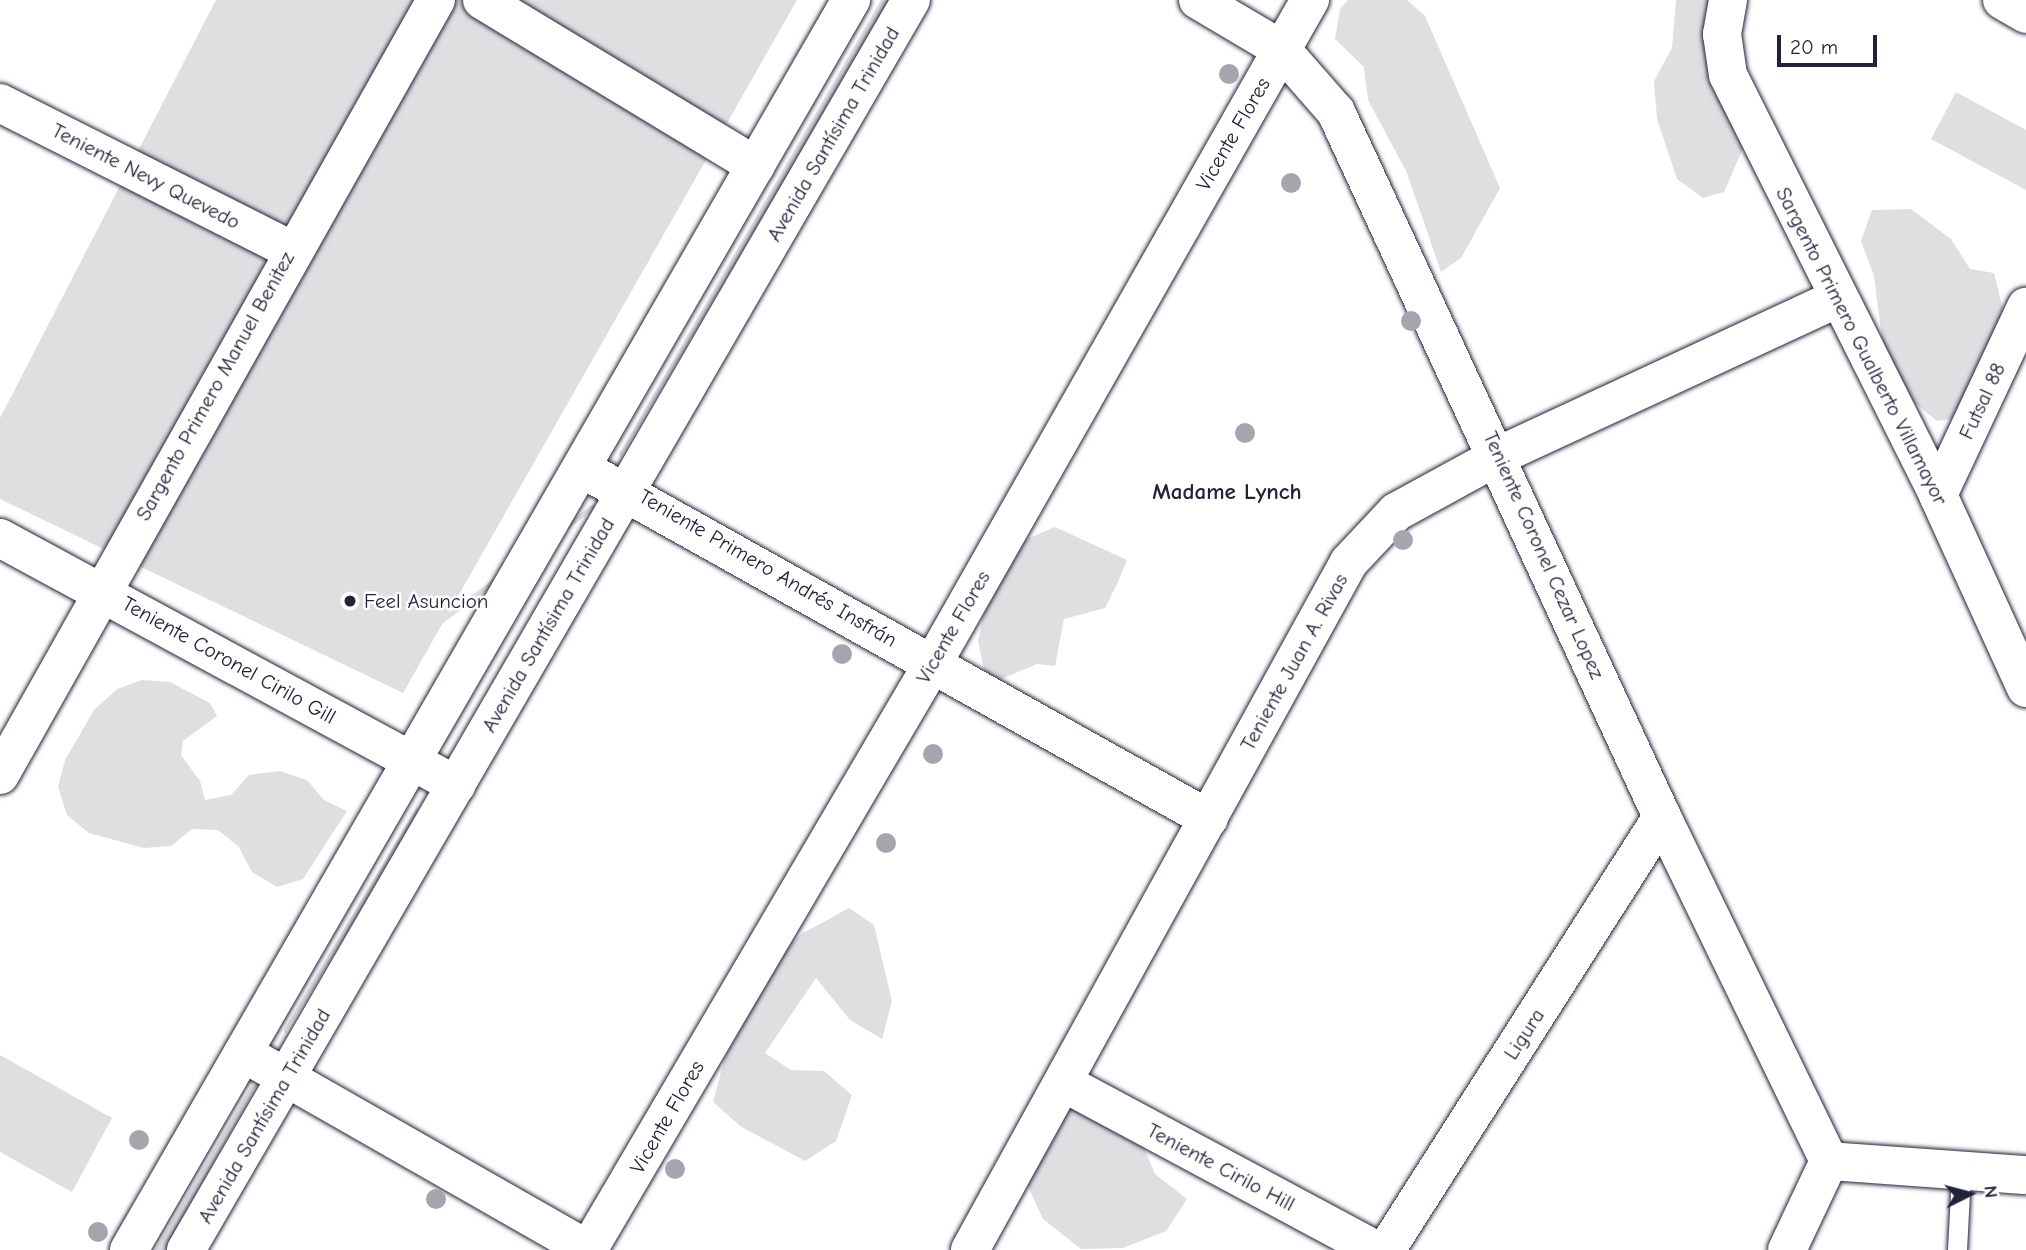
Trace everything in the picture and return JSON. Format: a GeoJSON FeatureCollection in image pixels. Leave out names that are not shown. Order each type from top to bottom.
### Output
{"type":"FeatureCollection","features":[{"type":"Feature","properties":{"kind":"street","name":"Sargento Primero Manuel Benitez"},"geometry":{"type":"LineString","coordinates":[[0,775],[291,250],[436,0]]}},
{"type":"Feature","properties":{"kind":"street"},"geometry":{"type":"LineString","coordinates":[[482,0],[756,166]]}},
{"type":"Feature","properties":{"kind":"street"},"geometry":{"type":"LineString","coordinates":[[129,1250],[851,0]]}},
{"type":"Feature","properties":{"kind":"street","name":"Avenida Santísima Trinidad"},"geometry":{"type":"LineString","coordinates":[[186,1250],[911,0]]}},
{"type":"Feature","properties":{"kind":"street","name":"Teniente Coronel Cezar Lopez"},"geometry":{"type":"LineString","coordinates":[[1198,0],[1281,49],[1336,112],[1500,455],[1662,817],[1829,1161]]}},
{"type":"Feature","properties":{"kind":"street","name":"Vicente Flores"},"geometry":{"type":"LineString","coordinates":[[589,1250],[933,663],[1310,0]]}},
{"type":"Feature","properties":{"kind":"street","name":"Sargento Primero Gualberto Villamayor"},"geometry":{"type":"LineString","coordinates":[[1728,0],[1721,34],[1728,75],[1836,299],[1938,495],[2026,688]]}},
{"type":"Feature","properties":{"kind":"street"},"geometry":{"type":"LineString","coordinates":[[2002,0],[2026,14]]}},
{"type":"Feature","properties":{"kind":"street","name":"Teniente Nevy Quevedo"},"geometry":{"type":"LineString","coordinates":[[0,103],[291,250]]}},
{"type":"Feature","properties":{"kind":"street","name":"Teniente Juan A. Rivas"},"geometry":{"type":"LineString","coordinates":[[970,1250],[1066,1084],[1349,562],[1396,512],[1500,455],[1836,299]]}},
{"type":"Feature","properties":{"kind":"street","name":"Futsal 88"},"geometry":{"type":"LineString","coordinates":[[1938,495],[2026,307]]}},
{"type":"Feature","properties":{"kind":"street","name":"Teniente Primero Andrés Insfrán"},"geometry":{"type":"LineString","coordinates":[[581,468],[628,488],[1209,819]]}},
{"type":"Feature","properties":{"kind":"street","name":"Teniente Coronel Cirilo Gill"},"geometry":{"type":"LineString","coordinates":[[0,538],[101,589],[456,785]]}},
{"type":"Feature","properties":{"kind":"street","name":"Ligura"},"geometry":{"type":"LineString","coordinates":[[1386,1250],[1662,817]]}},
{"type":"Feature","properties":{"kind":"street"},"geometry":{"type":"LineString","coordinates":[[243,1053],[589,1250]]}},
{"type":"Feature","properties":{"kind":"street","name":"Teniente Cirilo Hill"},"geometry":{"type":"LineString","coordinates":[[1066,1084],[1376,1250]]}},
{"type":"Feature","properties":{"kind":"street"},"geometry":{"type":"LineString","coordinates":[[1787,1250],[1829,1161],[1961,1173],[2026,1175]]}},
{"type":"Feature","properties":{"kind":"lane"},"geometry":{"type":"LineString","coordinates":[[1957,1250],[1961,1173]]}},
{"type":"Feature","properties":{"kind":"shaded area"},"geometry":{"type":"Polygon","coordinates":[[[216,0],[797,0],[403,693],[0,499],[0,418],[216,0]]]}},
{"type":"Feature","properties":{"kind":"shaded area"},"geometry":{"type":"Polygon","coordinates":[[[881,0],[891,0],[620,458],[619,454],[881,0]]]}},
{"type":"Feature","properties":{"kind":"shaded area"},"geometry":{"type":"Polygon","coordinates":[[[1348,0],[1407,0],[1425,16],[1500,188],[1461,258],[1441,272],[1407,173],[1368,100],[1364,67],[1335,39],[1340,9],[1348,0]]]}},
{"type":"Feature","properties":{"kind":"shaded area"},"geometry":{"type":"Polygon","coordinates":[[[1676,0],[1746,0],[1722,66],[1748,137],[1724,192],[1703,198],[1677,179],[1657,119],[1654,81],[1672,48],[1676,0]]]}},
{"type":"Feature","properties":{"kind":"shaded area"},"geometry":{"type":"Polygon","coordinates":[[[1956,92],[2026,130],[2026,190],[1931,139],[1956,92]]]}},
{"type":"Feature","properties":{"kind":"shaded area"},"geometry":{"type":"Polygon","coordinates":[[[1911,209],[1951,239],[1970,269],[1994,273],[2005,318],[1965,417],[1937,421],[1899,390],[1882,338],[1874,276],[1861,241],[1872,210],[1911,209]]]}},
{"type":"Feature","properties":{"kind":"shaded area"},"geometry":{"type":"Polygon","coordinates":[[[593,504],[596,508],[392,662],[389,658],[593,504]]]}},
{"type":"Feature","properties":{"kind":"shaded area"},"geometry":{"type":"Polygon","coordinates":[[[1055,527],[1127,560],[1105,608],[1064,619],[1055,666],[1037,664],[999,680],[984,670],[978,641],[985,609],[1000,570],[1027,539],[1055,527]]]}},
{"type":"Feature","properties":{"kind":"shaded area"},"geometry":{"type":"Polygon","coordinates":[[[142,680],[170,682],[210,703],[217,716],[183,741],[181,755],[200,781],[205,800],[231,795],[249,775],[280,771],[307,780],[324,800],[347,811],[303,879],[277,887],[252,872],[239,847],[218,830],[192,829],[171,846],[144,848],[89,833],[67,815],[58,787],[65,760],[94,710],[117,689],[142,680]]]}},
{"type":"Feature","properties":{"kind":"shaded area"},"geometry":{"type":"Polygon","coordinates":[[[417,807],[420,814],[285,1034],[284,1029],[417,807]]]}},
{"type":"Feature","properties":{"kind":"shaded area"},"geometry":{"type":"Polygon","coordinates":[[[849,908],[874,925],[892,1001],[882,1039],[850,1020],[816,978],[765,1053],[791,1070],[824,1071],[852,1095],[836,1141],[805,1161],[740,1126],[713,1102],[724,1061],[768,962],[803,933],[849,908]]]}},
{"type":"Feature","properties":{"kind":"shaded area"},"geometry":{"type":"Polygon","coordinates":[[[0,1055],[112,1118],[72,1192],[0,1152],[0,1055]]]}},
{"type":"Feature","properties":{"kind":"shaded area"},"geometry":{"type":"Polygon","coordinates":[[[257,1085],[165,1250],[155,1250],[251,1086],[257,1085]]]}},
{"type":"Feature","properties":{"kind":"shaded area"},"geometry":{"type":"Polygon","coordinates":[[[1065,1099],[1103,1117],[1144,1148],[1155,1174],[1187,1199],[1166,1231],[1123,1248],[1081,1249],[1043,1219],[1027,1184],[1065,1099]]]}},
{"type":"Feature","properties":{"kind":"place","name":"Feel Asuncion"},"geometry":{"type":"Point","coordinates":[350,601]}},
{"type":"Feature","properties":{"kind":"district","name":"Madame Lynch"},"geometry":{"type":"Point","coordinates":[1227,492]}}]}
